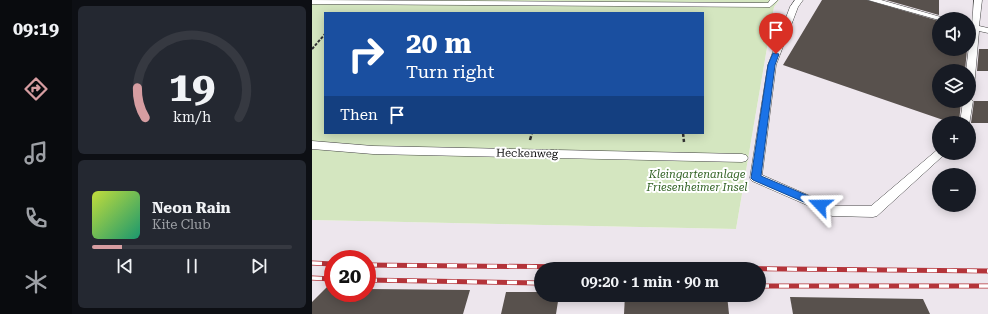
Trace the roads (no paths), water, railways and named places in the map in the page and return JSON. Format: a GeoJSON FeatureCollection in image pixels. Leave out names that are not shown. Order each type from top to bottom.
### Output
{"type":"FeatureCollection","features":[{"type":"Feature","properties":{"kind":"lane"},"geometry":{"type":"LineString","coordinates":[[799,0],[794,7],[772,65],[756,178],[832,211],[873,212],[933,160]]}},
{"type":"Feature","properties":{"kind":"lane"},"geometry":{"type":"LineString","coordinates":[[872,0],[932,16]]}},
{"type":"Feature","properties":{"kind":"lane"},"geometry":{"type":"LineString","coordinates":[[975,12],[978,0]]}},
{"type":"Feature","properties":{"kind":"lane"},"geometry":{"type":"LineString","coordinates":[[312,2],[772,3]]}},
{"type":"Feature","properties":{"kind":"lane"},"geometry":{"type":"LineString","coordinates":[[976,27],[988,31]]}},
{"type":"Feature","properties":{"kind":"lane","name":"Heckenweg"},"geometry":{"type":"LineString","coordinates":[[312,145],[373,150],[742,158]]}},
{"type":"Feature","properties":{"kind":"railway"},"geometry":{"type":"LineString","coordinates":[[312,263],[324,264]]}},
{"type":"Feature","properties":{"kind":"railway"},"geometry":{"type":"LineString","coordinates":[[376,265],[988,271]]}},
{"type":"Feature","properties":{"kind":"railway"},"geometry":{"type":"LineString","coordinates":[[312,278],[324,279]]}},
{"type":"Feature","properties":{"kind":"railway"},"geometry":{"type":"LineString","coordinates":[[376,280],[534,283]]}},
{"type":"Feature","properties":{"kind":"railway"},"geometry":{"type":"LineString","coordinates":[[766,286],[988,286]]}},
{"type":"Feature","properties":{"kind":"park label","name":"Kleingartenanlage Friesenheimer Insel"},"geometry":{"type":"Point","coordinates":[697,180]}}]}
